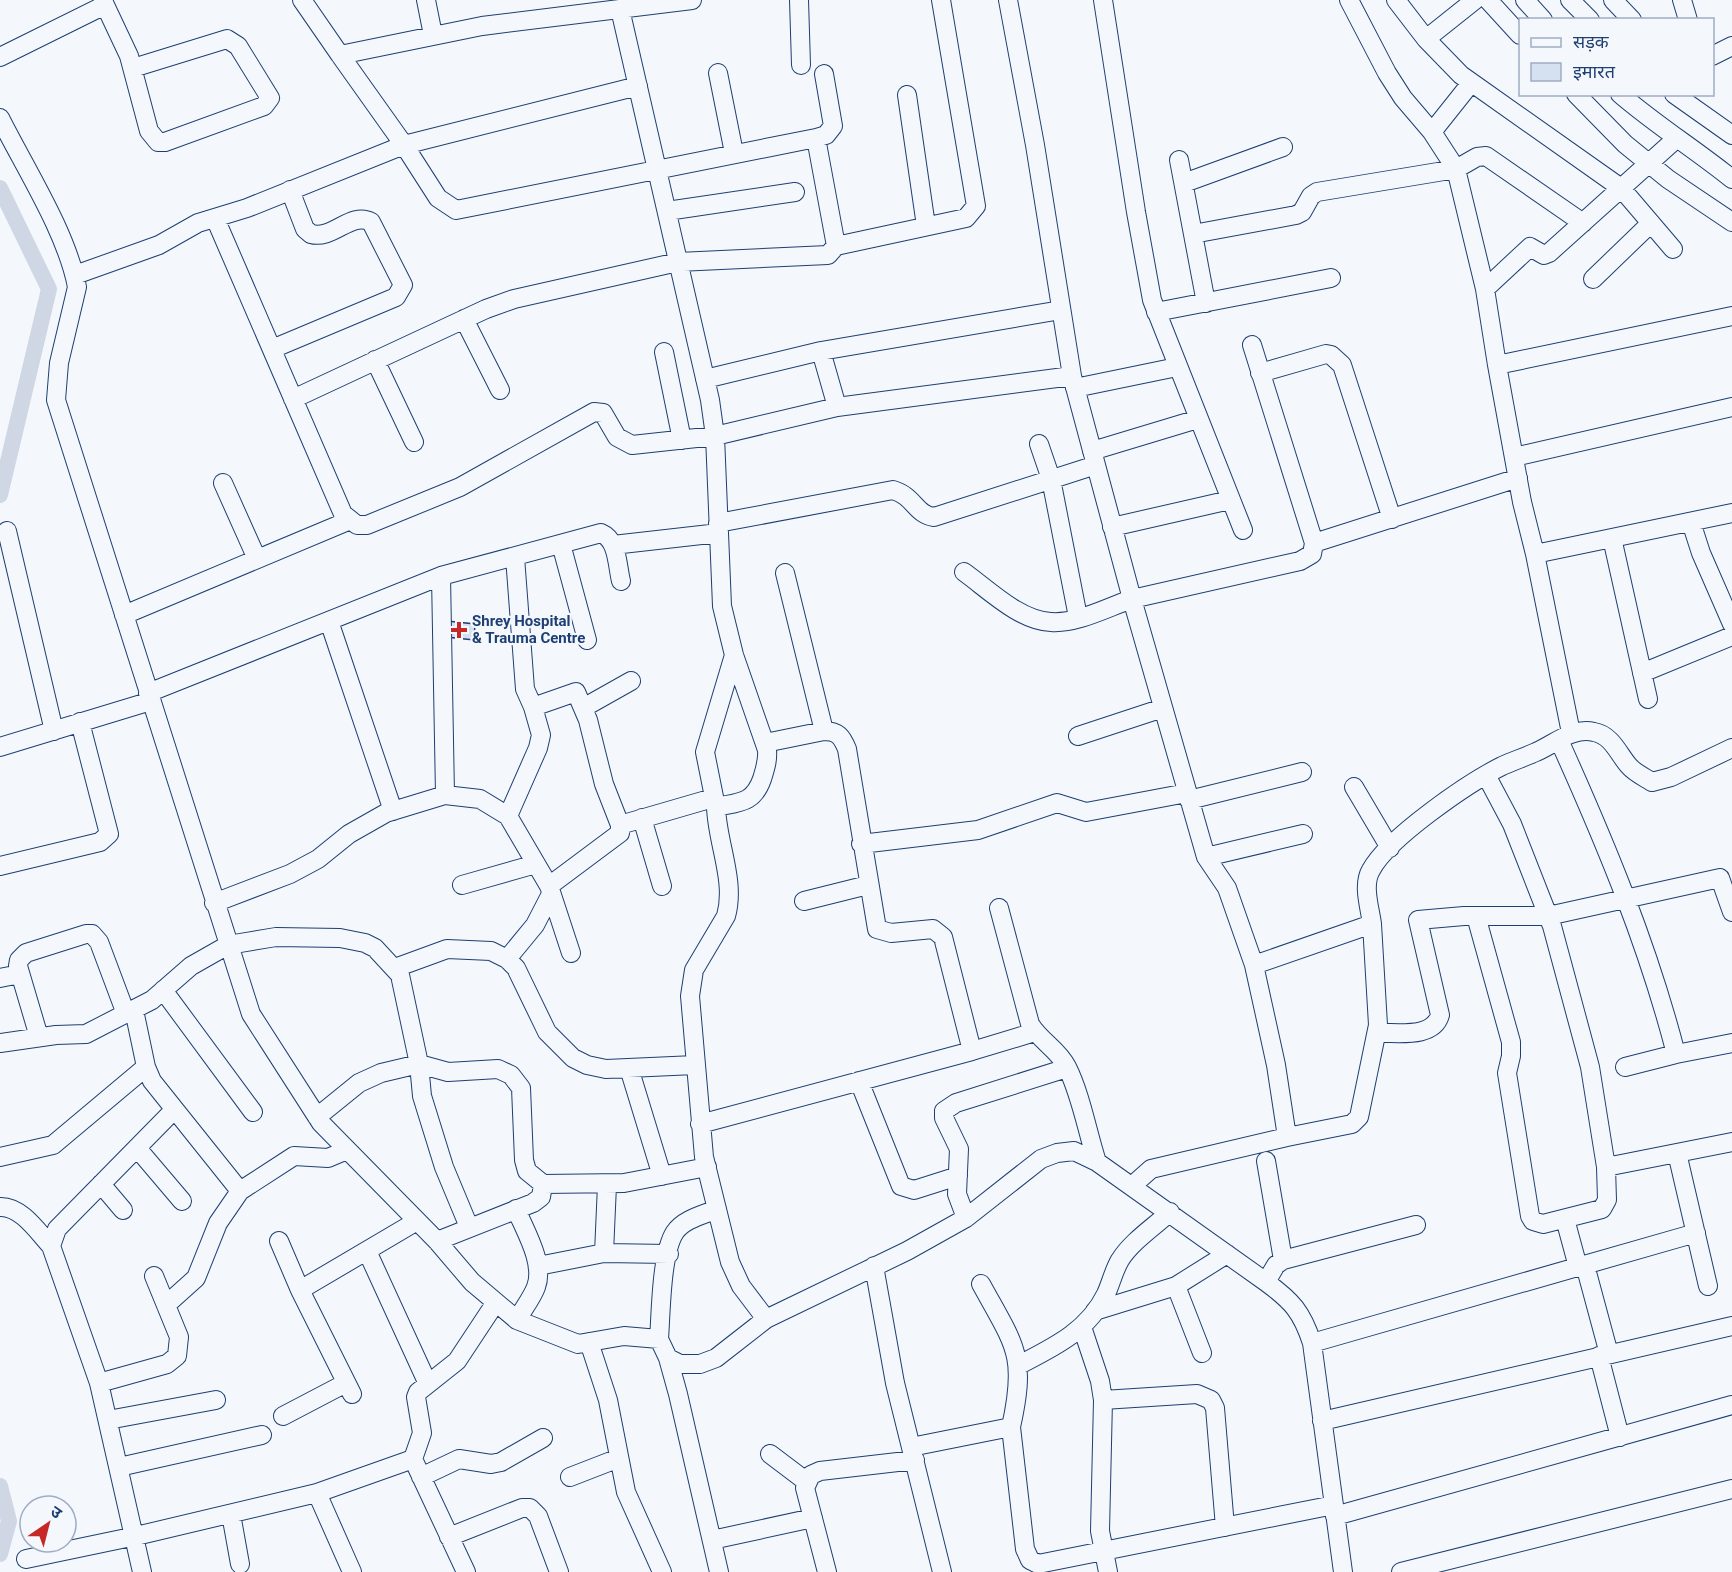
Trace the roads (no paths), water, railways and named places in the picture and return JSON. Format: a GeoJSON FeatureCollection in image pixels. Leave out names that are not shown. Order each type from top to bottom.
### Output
{"type":"FeatureCollection","features":[{"type":"Feature","properties":{"kind":"street"},"geometry":{"type":"LineString","coordinates":[[302,0],[404,145],[438,198],[456,210],[826,135],[833,126],[824,74]]}},
{"type":"Feature","properties":{"kind":"street"},"geometry":{"type":"LineString","coordinates":[[426,0],[433,35]]}},
{"type":"Feature","properties":{"kind":"street"},"geometry":{"type":"LineString","coordinates":[[340,55],[482,26],[692,0]]}},
{"type":"Feature","properties":{"kind":"street"},"geometry":{"type":"LineString","coordinates":[[799,0],[801,65]]}},
{"type":"Feature","properties":{"kind":"street"},"geometry":{"type":"LineString","coordinates":[[293,399],[514,298],[678,262],[820,256],[832,252],[836,246],[966,218],[976,206],[941,0]]}},
{"type":"Feature","properties":{"kind":"street"},"geometry":{"type":"LineString","coordinates":[[1008,0],[1074,382],[1132,599],[1206,857],[1227,888],[1254,965],[1276,1065],[1287,1137]]}},
{"type":"Feature","properties":{"kind":"street"},"geometry":{"type":"LineString","coordinates":[[1103,0],[1136,212],[1156,312],[1243,530]]}},
{"type":"Feature","properties":{"kind":"street"},"geometry":{"type":"LineString","coordinates":[[1349,0],[1387,73],[1403,98],[1432,132],[1456,169],[1485,290],[1514,457],[1535,554],[1565,736],[1658,986],[1676,1054]]}},
{"type":"Feature","properties":{"kind":"street"},"geometry":{"type":"LineString","coordinates":[[1396,0],[1426,39],[1471,82],[1621,188],[1672,249]]}},
{"type":"Feature","properties":{"kind":"street"},"geometry":{"type":"LineString","coordinates":[[1426,39],[1475,0]]}},
{"type":"Feature","properties":{"kind":"street"},"geometry":{"type":"LineString","coordinates":[[1488,0],[1519,33]]}},
{"type":"Feature","properties":{"kind":"street"},"geometry":{"type":"LineString","coordinates":[[1525,0],[1541,18]]}},
{"type":"Feature","properties":{"kind":"street"},"geometry":{"type":"LineString","coordinates":[[1570,0],[1588,18]]}},
{"type":"Feature","properties":{"kind":"street"},"geometry":{"type":"LineString","coordinates":[[1613,0],[1630,18]]}},
{"type":"Feature","properties":{"kind":"street"},"geometry":{"type":"LineString","coordinates":[[1682,0],[1687,18]]}},
{"type":"Feature","properties":{"kind":"street"},"geometry":{"type":"LineString","coordinates":[[0,57],[104,2],[133,68],[149,131],[158,142],[165,142],[264,106],[270,98],[238,46],[227,39],[133,68]]}},
{"type":"Feature","properties":{"kind":"street"},"geometry":{"type":"LineString","coordinates":[[620,9],[705,379],[716,436],[722,606],[734,655],[765,743],[766,764],[757,793],[748,799],[714,803],[642,818],[620,825]]}},
{"type":"Feature","properties":{"kind":"street"},"geometry":{"type":"LineString","coordinates":[[1714,55],[1732,46]]}},
{"type":"Feature","properties":{"kind":"street"},"geometry":{"type":"LineString","coordinates":[[718,73],[734,153]]}},
{"type":"Feature","properties":{"kind":"street"},"geometry":{"type":"LineString","coordinates":[[1432,132],[1471,82]]}},
{"type":"Feature","properties":{"kind":"street"},"geometry":{"type":"LineString","coordinates":[[75,276],[159,245],[198,223],[404,145],[638,86]]}},
{"type":"Feature","properties":{"kind":"street"},"geometry":{"type":"LineString","coordinates":[[907,95],[926,226]]}},
{"type":"Feature","properties":{"kind":"street"},"geometry":{"type":"LineString","coordinates":[[1578,96],[1649,164],[1732,222]]}},
{"type":"Feature","properties":{"kind":"street"},"geometry":{"type":"LineString","coordinates":[[1622,96],[1647,117],[1732,179]]}},
{"type":"Feature","properties":{"kind":"street"},"geometry":{"type":"LineString","coordinates":[[1677,96],[1732,135]]}},
{"type":"Feature","properties":{"kind":"street"},"geometry":{"type":"LineString","coordinates":[[0,118],[63,241],[75,276],[77,287],[59,363],[56,400],[251,1014],[317,1117],[346,1150],[437,1241],[472,1282],[517,1320],[578,1344],[624,1336],[658,1339]]}},
{"type":"Feature","properties":{"kind":"street"},"geometry":{"type":"LineString","coordinates":[[816,138],[836,246]]}},
{"type":"Feature","properties":{"kind":"street"},"geometry":{"type":"LineString","coordinates":[[1485,290],[1525,250],[1530,248],[1544,255],[1549,253],[1677,138]]}},
{"type":"Feature","properties":{"kind":"street"},"geometry":{"type":"LineString","coordinates":[[1184,183],[1283,147]]}},
{"type":"Feature","properties":{"kind":"street"},"geometry":{"type":"LineString","coordinates":[[1193,234],[1302,213],[1311,196],[1317,192],[1456,169],[1477,157],[1486,156],[1583,223]]}},
{"type":"Feature","properties":{"kind":"street"},"geometry":{"type":"LineString","coordinates":[[1179,160],[1206,303]]}},
{"type":"Feature","properties":{"kind":"street"},"geometry":{"type":"LineString","coordinates":[[272,349],[396,297],[403,285],[371,222],[364,218],[358,219],[326,235],[311,234],[305,228],[290,190]]}},
{"type":"Feature","properties":{"kind":"street"},"geometry":{"type":"LineString","coordinates":[[667,212],[795,192]]}},
{"type":"Feature","properties":{"kind":"street"},"geometry":{"type":"LineString","coordinates":[[215,218],[348,521],[357,525],[367,525],[433,500],[594,412],[603,413],[617,437],[632,445],[716,436],[837,407],[1074,382],[1177,367]]}},
{"type":"Feature","properties":{"kind":"street"},"geometry":{"type":"LineString","coordinates":[[1593,279],[1651,223]]}},
{"type":"Feature","properties":{"kind":"street"},"geometry":{"type":"LineString","coordinates":[[1156,312],[1331,278]]}},
{"type":"Feature","properties":{"kind":"street"},"geometry":{"type":"LineString","coordinates":[[705,379],[821,351],[1061,310]]}},
{"type":"Feature","properties":{"kind":"street"},"geometry":{"type":"LineString","coordinates":[[1497,364],[1732,316]]}},
{"type":"Feature","properties":{"kind":"street"},"geometry":{"type":"LineString","coordinates":[[464,319],[500,390]]}},
{"type":"Feature","properties":{"kind":"street"},"geometry":{"type":"LineString","coordinates":[[964,572],[1035,620],[1053,622],[1077,617],[1132,599],[1300,561],[1312,554],[1314,543],[1252,345]]}},
{"type":"Feature","properties":{"kind":"street"},"geometry":{"type":"LineString","coordinates":[[821,351],[837,407]]}},
{"type":"Feature","properties":{"kind":"street"},"geometry":{"type":"LineString","coordinates":[[664,352],[682,440]]}},
{"type":"Feature","properties":{"kind":"street"},"geometry":{"type":"LineString","coordinates":[[1260,373],[1326,354],[1337,359],[1342,365],[1392,519]]}},
{"type":"Feature","properties":{"kind":"street"},"geometry":{"type":"LineString","coordinates":[[375,360],[414,442]]}},
{"type":"Feature","properties":{"kind":"street"},"geometry":{"type":"LineString","coordinates":[[1514,457],[1732,407]]}},
{"type":"Feature","properties":{"kind":"street"},"geometry":{"type":"LineString","coordinates":[[614,545],[719,528],[893,490],[910,498],[921,513],[934,517],[1051,479],[1094,458],[1198,419]]}},
{"type":"Feature","properties":{"kind":"street"},"geometry":{"type":"LineString","coordinates":[[1039,444],[1051,479],[1077,617]]}},
{"type":"Feature","properties":{"kind":"street"},"geometry":{"type":"LineString","coordinates":[[1314,543],[1518,478]]}},
{"type":"Feature","properties":{"kind":"street"},"geometry":{"type":"LineString","coordinates":[[223,483],[257,559]]}},
{"type":"Feature","properties":{"kind":"street"},"geometry":{"type":"LineString","coordinates":[[1112,527],[1230,500]]}},
{"type":"Feature","properties":{"kind":"street"},"geometry":{"type":"LineString","coordinates":[[1535,554],[1732,513]]}},
{"type":"Feature","properties":{"kind":"street"},"geometry":{"type":"LineString","coordinates":[[124,615],[348,521]]}},
{"type":"Feature","properties":{"kind":"street"},"geometry":{"type":"LineString","coordinates":[[1691,522],[1701,554],[1732,624]]}},
{"type":"Feature","properties":{"kind":"street"},"geometry":{"type":"LineString","coordinates":[[7,531],[54,731]]}},
{"type":"Feature","properties":{"kind":"street"},"geometry":{"type":"LineString","coordinates":[[0,747],[54,731],[149,697],[441,576],[601,533],[606,535],[614,545],[621,581]]}},
{"type":"Feature","properties":{"kind":"street"},"geometry":{"type":"LineString","coordinates":[[1612,538],[1648,699]]}},
{"type":"Feature","properties":{"kind":"street"},"geometry":{"type":"LineString","coordinates":[[561,544],[587,639]]}},
{"type":"Feature","properties":{"kind":"street"},"geometry":{"type":"LineString","coordinates":[[508,816],[538,748],[540,735],[533,707],[525,689],[515,557]]}},
{"type":"Feature","properties":{"kind":"street"},"geometry":{"type":"LineString","coordinates":[[785,573],[824,731]]}},
{"type":"Feature","properties":{"kind":"street"},"geometry":{"type":"LineString","coordinates":[[441,576],[445,795]]}},
{"type":"Feature","properties":{"kind":"street"},"geometry":{"type":"LineString","coordinates":[[329,621],[393,811]]}},
{"type":"Feature","properties":{"kind":"street"},"geometry":{"type":"LineString","coordinates":[[1642,673],[1732,636]]}},
{"type":"Feature","properties":{"kind":"street"},"geometry":{"type":"LineString","coordinates":[[734,655],[705,752],[729,898],[726,916],[699,959],[691,981],[695,1065],[700,1124],[707,1167],[734,1273],[766,1319]]}},
{"type":"Feature","properties":{"kind":"street"},"geometry":{"type":"LineString","coordinates":[[583,708],[631,681]]}},
{"type":"Feature","properties":{"kind":"street"},"geometry":{"type":"LineString","coordinates":[[507,958],[535,925],[550,890],[620,833],[620,825],[604,784],[598,754],[576,692],[533,707]]}},
{"type":"Feature","properties":{"kind":"street"},"geometry":{"type":"LineString","coordinates":[[1078,736],[1163,708]]}},
{"type":"Feature","properties":{"kind":"street"},"geometry":{"type":"LineString","coordinates":[[0,866],[100,842],[109,834],[80,722]]}},
{"type":"Feature","properties":{"kind":"street"},"geometry":{"type":"LineString","coordinates":[[765,743],[824,731],[833,731],[840,735],[847,749],[861,844],[877,929],[891,933],[933,929],[943,937],[972,1051]]}},
{"type":"Feature","properties":{"kind":"street"},"geometry":{"type":"LineString","coordinates":[[1133,1185],[1151,1169],[1352,1124],[1359,1117],[1377,1033],[1372,924],[1367,891],[1369,873],[1390,848],[1437,809],[1486,775],[1565,736],[1595,732],[1603,736],[1630,768],[1652,782],[1671,777],[1732,748]]}},
{"type":"Feature","properties":{"kind":"street"},"geometry":{"type":"LineString","coordinates":[[861,844],[978,830],[1057,803],[1086,812],[1098,812],[1302,772]]}},
{"type":"Feature","properties":{"kind":"street"},"geometry":{"type":"LineString","coordinates":[[1476,916],[1510,1042],[1511,1056],[1507,1073],[1530,1216],[1537,1224],[1598,1212],[1607,1205],[1606,1167],[1590,1067],[1548,916],[1512,824],[1486,775]]}},
{"type":"Feature","properties":{"kind":"street"},"geometry":{"type":"LineString","coordinates":[[1354,787],[1390,848]]}},
{"type":"Feature","properties":{"kind":"street"},"geometry":{"type":"LineString","coordinates":[[214,903],[309,864],[349,834],[393,811],[445,795],[480,799],[508,816],[550,890],[571,953]]}},
{"type":"Feature","properties":{"kind":"street"},"geometry":{"type":"LineString","coordinates":[[642,818],[662,886]]}},
{"type":"Feature","properties":{"kind":"street"},"geometry":{"type":"LineString","coordinates":[[1206,857],[1303,834]]}},
{"type":"Feature","properties":{"kind":"street"},"geometry":{"type":"LineString","coordinates":[[462,885],[536,864]]}},
{"type":"Feature","properties":{"kind":"street"},"geometry":{"type":"LineString","coordinates":[[1377,1033],[1428,1031],[1438,1022],[1440,1015],[1418,920],[1476,916],[1548,916],[1720,878],[1732,912]]}},
{"type":"Feature","properties":{"kind":"street"},"geometry":{"type":"LineString","coordinates":[[804,901],[868,885]]}},
{"type":"Feature","properties":{"kind":"street"},"geometry":{"type":"LineString","coordinates":[[999,908],[1030,1024],[1035,1032],[1053,1048],[1067,1068],[1097,1162]]}},
{"type":"Feature","properties":{"kind":"street"},"geometry":{"type":"LineString","coordinates":[[1254,965],[1372,924]]}},
{"type":"Feature","properties":{"kind":"street"},"geometry":{"type":"LineString","coordinates":[[39,1037],[20,974],[19,960],[26,953],[92,934],[99,942],[130,1012],[146,1067],[160,1093],[240,1191]]}},
{"type":"Feature","properties":{"kind":"street"},"geometry":{"type":"LineString","coordinates":[[0,1043],[39,1037],[86,1034],[130,1012],[164,990],[191,966],[228,945],[276,937],[340,938],[375,948],[400,975],[419,1064],[422,1096],[439,1150],[469,1227]]}},
{"type":"Feature","properties":{"kind":"street"},"geometry":{"type":"LineString","coordinates":[[395,968],[447,949],[491,951],[507,958],[516,968],[547,1032],[557,1045],[587,1065],[606,1069],[695,1065]]}},
{"type":"Feature","properties":{"kind":"street"},"geometry":{"type":"LineString","coordinates":[[0,978],[20,974]]}},
{"type":"Feature","properties":{"kind":"street"},"geometry":{"type":"LineString","coordinates":[[164,990],[253,1112]]}},
{"type":"Feature","properties":{"kind":"street"},"geometry":{"type":"LineString","coordinates":[[700,1124],[1035,1032]]}},
{"type":"Feature","properties":{"kind":"street"},"geometry":{"type":"LineString","coordinates":[[1624,1067],[1732,1043]]}},
{"type":"Feature","properties":{"kind":"street"},"geometry":{"type":"LineString","coordinates":[[317,1117],[371,1076],[419,1064],[448,1072],[498,1069],[514,1078],[522,1094],[522,1147],[527,1171],[543,1184],[607,1185],[707,1167]]}},
{"type":"Feature","properties":{"kind":"street"},"geometry":{"type":"LineString","coordinates":[[0,1157],[53,1145],[146,1067]]}},
{"type":"Feature","properties":{"kind":"street"},"geometry":{"type":"LineString","coordinates":[[629,1068],[662,1176]]}},
{"type":"Feature","properties":{"kind":"street"},"geometry":{"type":"LineString","coordinates":[[966,1218],[957,1194],[959,1149],[944,1118],[948,1106],[1067,1068]]}},
{"type":"Feature","properties":{"kind":"street"},"geometry":{"type":"LineString","coordinates":[[858,1081],[901,1186],[915,1190],[958,1176]]}},
{"type":"Feature","properties":{"kind":"street"},"geometry":{"type":"LineString","coordinates":[[51,1246],[57,1230],[174,1110]]}},
{"type":"Feature","properties":{"kind":"street"},"geometry":{"type":"LineString","coordinates":[[1606,1167],[1732,1142]]}},
{"type":"Feature","properties":{"kind":"street"},"geometry":{"type":"LineString","coordinates":[[137,1148],[182,1201]]}},
{"type":"Feature","properties":{"kind":"street"},"geometry":{"type":"LineString","coordinates":[[166,1305],[196,1278],[219,1223],[240,1191],[294,1156],[328,1158],[346,1150]]}},
{"type":"Feature","properties":{"kind":"street"},"geometry":{"type":"LineString","coordinates":[[668,1358],[680,1364],[700,1364],[716,1358],[766,1319],[966,1218],[1041,1159],[1057,1153],[1074,1151],[1097,1162],[1133,1185],[1287,1297],[1303,1317],[1312,1343],[1343,1572]]}},
{"type":"Feature","properties":{"kind":"street"},"geometry":{"type":"LineString","coordinates":[[1677,1153],[1708,1286]]}},
{"type":"Feature","properties":{"kind":"street"},"geometry":{"type":"LineString","coordinates":[[1266,1161],[1284,1260]]}},
{"type":"Feature","properties":{"kind":"street"},"geometry":{"type":"LineString","coordinates":[[101,1184],[123,1210]]}},
{"type":"Feature","properties":{"kind":"street"},"geometry":{"type":"LineString","coordinates":[[437,1241],[541,1197],[543,1184]]}},
{"type":"Feature","properties":{"kind":"street"},"geometry":{"type":"LineString","coordinates":[[604,1253],[607,1185]]}},
{"type":"Feature","properties":{"kind":"street"},"geometry":{"type":"LineString","coordinates":[[0,1207],[6,1207],[24,1217],[51,1246],[99,1383],[136,1536],[142,1572]]}},
{"type":"Feature","properties":{"kind":"street"},"geometry":{"type":"LineString","coordinates":[[516,1209],[538,1266],[536,1288],[517,1320]]}},
{"type":"Feature","properties":{"kind":"street"},"geometry":{"type":"LineString","coordinates":[[717,1209],[681,1226],[675,1232],[663,1277],[658,1339],[668,1358],[719,1572]]}},
{"type":"Feature","properties":{"kind":"street"},"geometry":{"type":"LineString","coordinates":[[1019,1365],[1063,1343],[1082,1327],[1106,1293],[1120,1261],[1170,1212]]}},
{"type":"Feature","properties":{"kind":"street"},"geometry":{"type":"LineString","coordinates":[[1565,1219],[1582,1266],[1604,1355],[1620,1437]]}},
{"type":"Feature","properties":{"kind":"street"},"geometry":{"type":"LineString","coordinates":[[300,1290],[417,1221]]}},
{"type":"Feature","properties":{"kind":"street"},"geometry":{"type":"LineString","coordinates":[[1266,1282],[1276,1265],[1284,1260],[1416,1225]]}},
{"type":"Feature","properties":{"kind":"street"},"geometry":{"type":"LineString","coordinates":[[1312,1343],[1696,1233]]}},
{"type":"Feature","properties":{"kind":"street"},"geometry":{"type":"LineString","coordinates":[[279,1241],[300,1290],[349,1389],[283,1416]]}},
{"type":"Feature","properties":{"kind":"street"},"geometry":{"type":"LineString","coordinates":[[367,1251],[428,1384]]}},
{"type":"Feature","properties":{"kind":"street"},"geometry":{"type":"LineString","coordinates":[[538,1266],[604,1253],[669,1254]]}},
{"type":"Feature","properties":{"kind":"street"},"geometry":{"type":"LineString","coordinates":[[1095,1311],[1176,1286],[1227,1254]]}},
{"type":"Feature","properties":{"kind":"street"},"geometry":{"type":"LineString","coordinates":[[874,1266],[895,1383],[942,1572]]}},
{"type":"Feature","properties":{"kind":"street"},"geometry":{"type":"LineString","coordinates":[[99,1383],[167,1364],[177,1356],[179,1337],[154,1276]]}},
{"type":"Feature","properties":{"kind":"street"},"geometry":{"type":"LineString","coordinates":[[981,1284],[1010,1338],[1019,1365],[1018,1396],[1011,1427],[1027,1556],[1038,1564],[1103,1553],[1225,1527],[1334,1511],[1620,1437],[1732,1405]]}},
{"type":"Feature","properties":{"kind":"street"},"geometry":{"type":"LineString","coordinates":[[1176,1286],[1202,1353]]}},
{"type":"Feature","properties":{"kind":"street"},"geometry":{"type":"LineString","coordinates":[[465,1572],[413,1459],[422,1433],[416,1397],[428,1384],[457,1361],[496,1302]]}},
{"type":"Feature","properties":{"kind":"street"},"geometry":{"type":"LineString","coordinates":[[1322,1421],[1732,1326]]}},
{"type":"Feature","properties":{"kind":"street"},"geometry":{"type":"LineString","coordinates":[[1082,1327],[1100,1380],[1103,1400],[1100,1531],[1108,1572]]}},
{"type":"Feature","properties":{"kind":"street"},"geometry":{"type":"LineString","coordinates":[[589,1342],[608,1400],[626,1492],[662,1572]]}},
{"type":"Feature","properties":{"kind":"street"},"geometry":{"type":"LineString","coordinates":[[1103,1400],[1197,1394],[1211,1400],[1215,1408],[1225,1527]]}},
{"type":"Feature","properties":{"kind":"street"},"geometry":{"type":"LineString","coordinates":[[108,1420],[216,1400]]}},
{"type":"Feature","properties":{"kind":"street"},"geometry":{"type":"LineString","coordinates":[[827,1572],[805,1488],[811,1475],[820,1471],[913,1453],[1011,1427]]}},
{"type":"Feature","properties":{"kind":"street"},"geometry":{"type":"LineString","coordinates":[[119,1467],[262,1435]]}},
{"type":"Feature","properties":{"kind":"street"},"geometry":{"type":"LineString","coordinates":[[421,1477],[459,1459],[491,1464],[501,1462],[543,1438]]}},
{"type":"Feature","properties":{"kind":"street"},"geometry":{"type":"LineString","coordinates":[[770,1454],[807,1482]]}},
{"type":"Feature","properties":{"kind":"street"},"geometry":{"type":"LineString","coordinates":[[570,1477],[619,1458]]}},
{"type":"Feature","properties":{"kind":"street"},"geometry":{"type":"LineString","coordinates":[[26,1559],[136,1536],[316,1493],[413,1459]]}},
{"type":"Feature","properties":{"kind":"street"},"geometry":{"type":"LineString","coordinates":[[1401,1572],[1732,1489]]}},
{"type":"Feature","properties":{"kind":"street"},"geometry":{"type":"LineString","coordinates":[[316,1493],[352,1572]]}},
{"type":"Feature","properties":{"kind":"street"},"geometry":{"type":"LineString","coordinates":[[449,1537],[522,1508],[530,1508],[538,1516],[559,1572]]}},
{"type":"Feature","properties":{"kind":"street"},"geometry":{"type":"LineString","coordinates":[[231,1514],[240,1564]]}},
{"type":"Feature","properties":{"kind":"street"},"geometry":{"type":"LineString","coordinates":[[712,1540],[813,1518]]}},
{"type":"Feature","properties":{"kind":"waterway"},"geometry":{"type":"LineString","coordinates":[[0,188],[49,289],[0,495]]}},
{"type":"Feature","properties":{"kind":"waterway"},"geometry":{"type":"LineString","coordinates":[[0,1486],[9,1521],[0,1554]]}},
{"type":"Feature","properties":{"kind":"place","name":"Shrey Hospital & Trauma Centre"},"geometry":{"type":"Point","coordinates":[459,630]}}]}
